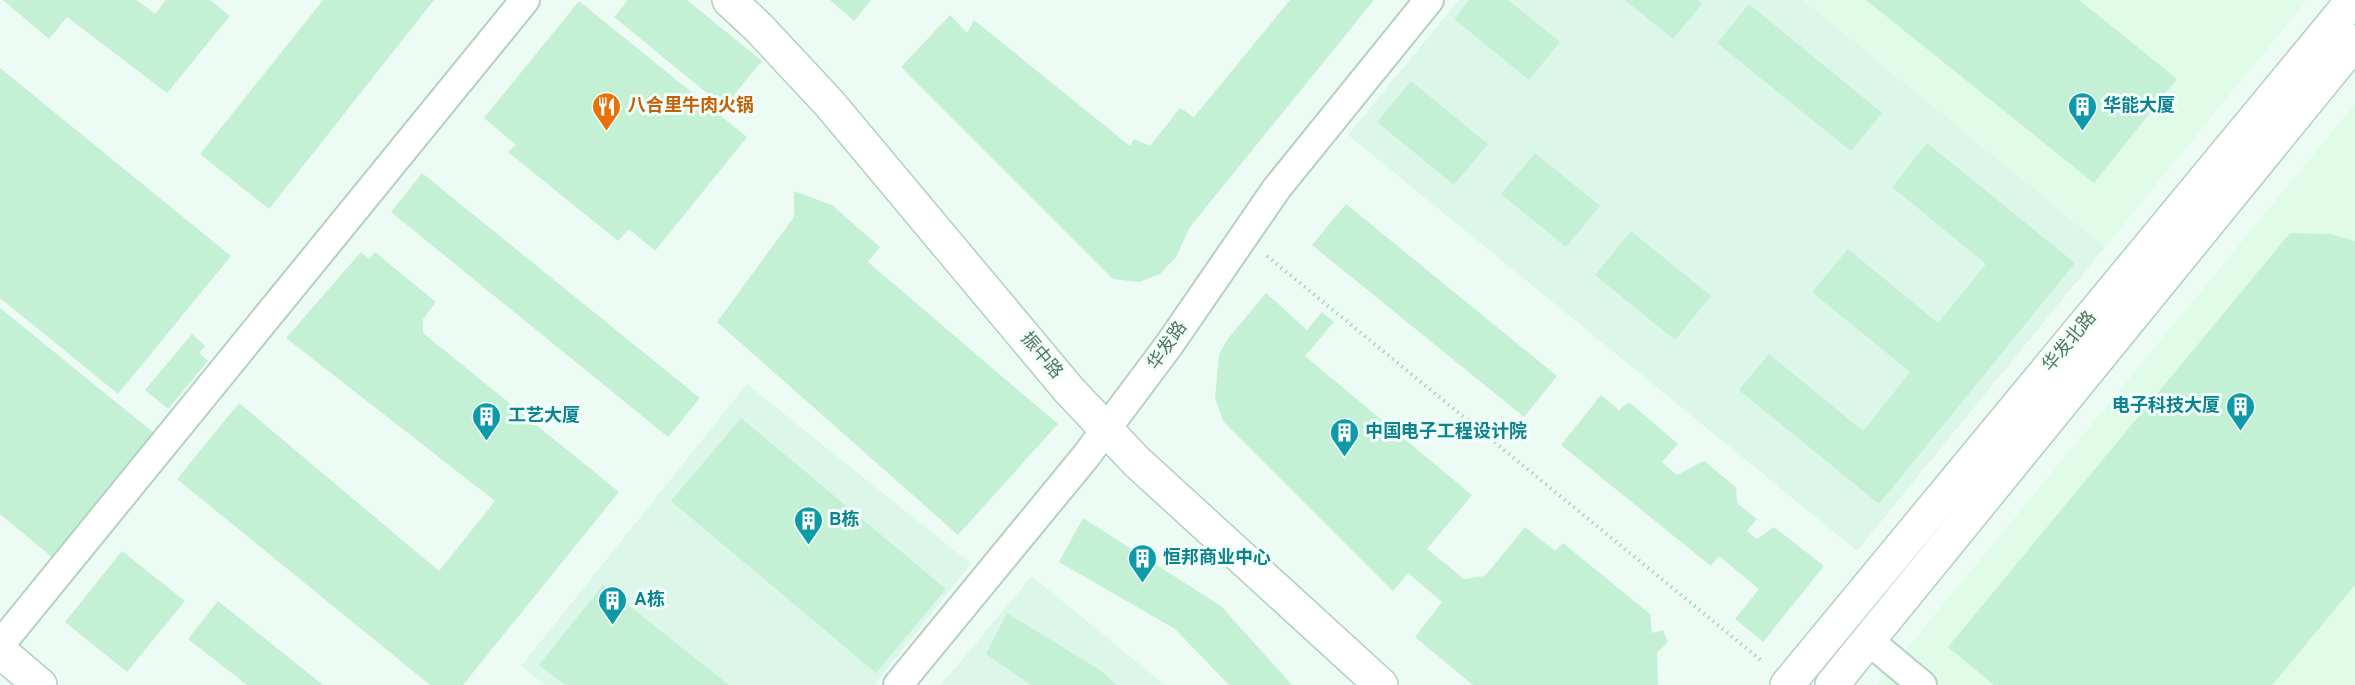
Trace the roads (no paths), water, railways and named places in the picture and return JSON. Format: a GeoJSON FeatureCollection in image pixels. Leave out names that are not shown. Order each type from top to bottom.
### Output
{"type":"FeatureCollection","features":[{"type":"Feature","properties":{"kind":"main road","name":"振中路"},"geometry":{"type":"LineString","coordinates":[[729,0],[759,28],[830,103],[1069,390],[1106,430],[1136,461],[1381,685]]}},
{"type":"Feature","properties":{"kind":"main road","name":"华发北路"},"geometry":{"type":"LineString","coordinates":[[1788,684],[2353,0]]}},
{"type":"Feature","properties":{"kind":"main road","name":"华发北路"},"geometry":{"type":"LineString","coordinates":[[1832,685],[2355,42]]}},
{"type":"Feature","properties":{"kind":"main road"},"geometry":{"type":"LineString","coordinates":[[0,651],[26,681]]}},
{"type":"Feature","properties":{"kind":"street"},"geometry":{"type":"LineString","coordinates":[[0,645],[525,0]]}},
{"type":"Feature","properties":{"kind":"street","name":"华发路"},"geometry":{"type":"LineString","coordinates":[[898,685],[1106,430],[1169,345],[1243,236],[1307,148],[1429,0]]}},
{"type":"Feature","properties":{"kind":"street"},"geometry":{"type":"LineString","coordinates":[[1868,640],[1922,685]]}},
{"type":"Feature","properties":{"kind":"place","name":"八合里牛肉火锅"},"geometry":{"type":"Point","coordinates":[607,132]}},
{"type":"Feature","properties":{"kind":"place","name":"华能大厦"},"geometry":{"type":"Point","coordinates":[2082,132]}},
{"type":"Feature","properties":{"kind":"place","name":"电子科技大厦"},"geometry":{"type":"Point","coordinates":[2241,432]}},
{"type":"Feature","properties":{"kind":"place","name":"工艺大厦"},"geometry":{"type":"Point","coordinates":[487,442]}},
{"type":"Feature","properties":{"kind":"place","name":"中国电子工程设计院"},"geometry":{"type":"Point","coordinates":[1344,458]}},
{"type":"Feature","properties":{"kind":"place","name":"B栋"},"geometry":{"type":"Point","coordinates":[808,546]}},
{"type":"Feature","properties":{"kind":"place","name":"恒邦商业中心"},"geometry":{"type":"Point","coordinates":[1142,584]}},
{"type":"Feature","properties":{"kind":"place","name":"A栋"},"geometry":{"type":"Point","coordinates":[613,626]}}]}
